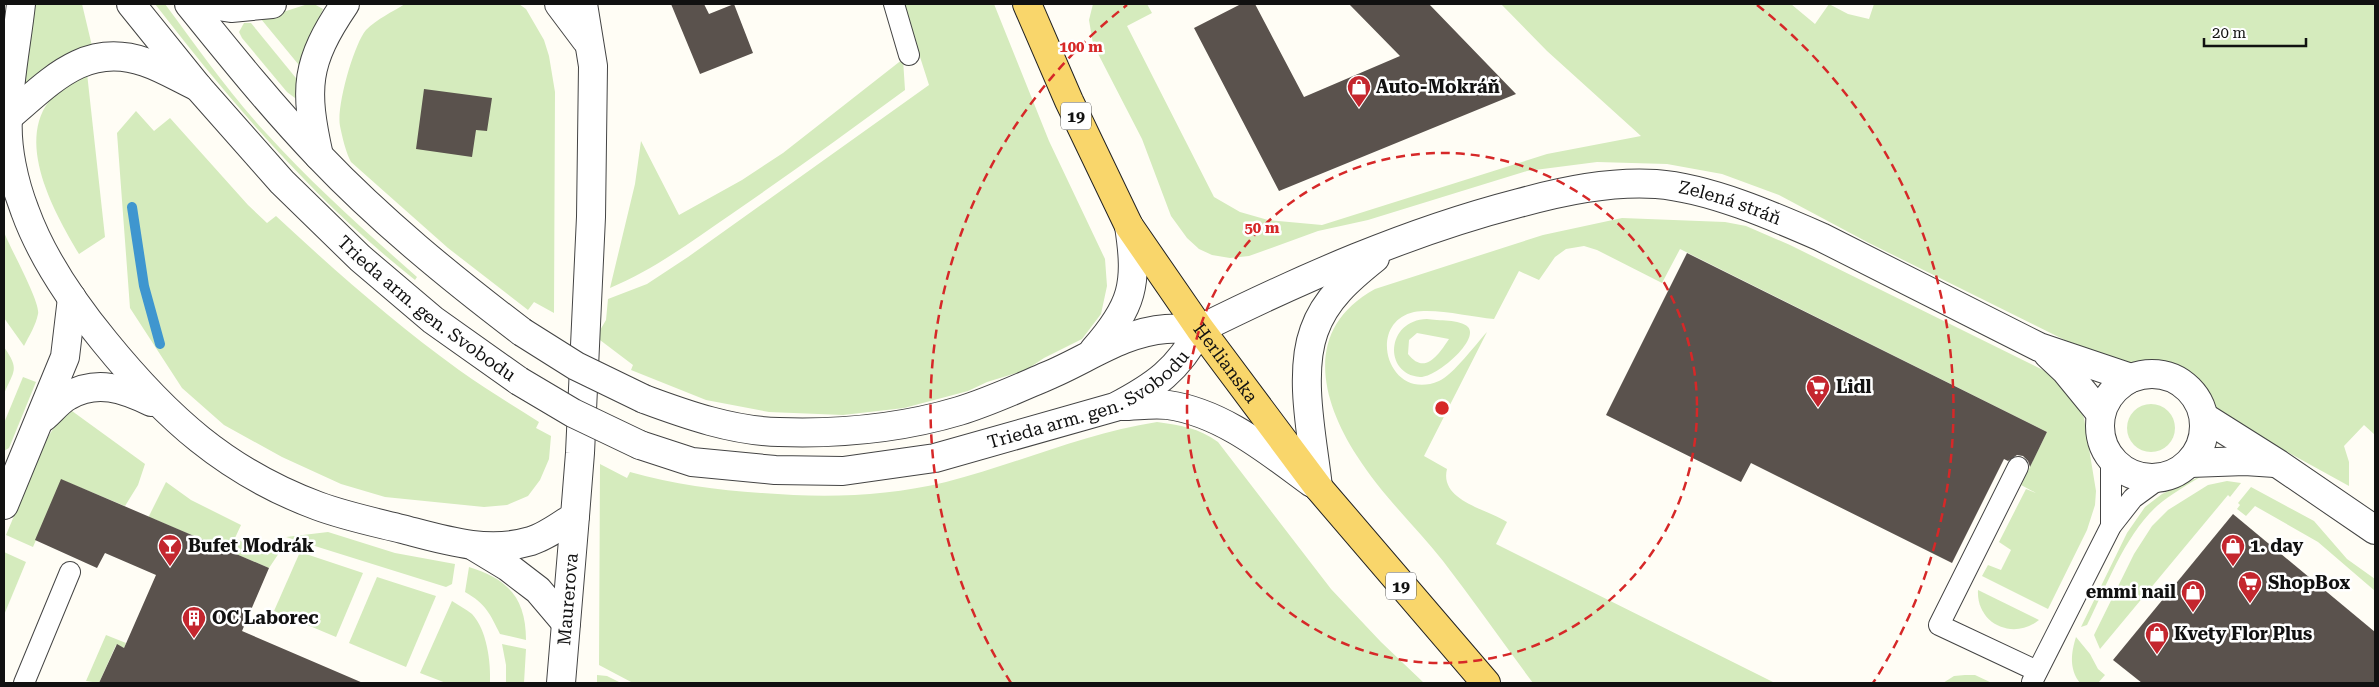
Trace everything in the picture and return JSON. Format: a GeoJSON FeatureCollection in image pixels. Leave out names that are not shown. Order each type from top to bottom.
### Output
{"type":"FeatureCollection","features":[{"type":"Feature","properties":{"kind":"main road","name":"Herlianska"},"geometry":{"type":"LineString","coordinates":[[1027,4],[1069,101],[1130,226],[1200,330],[1318,487],[1486,683]]}},
{"type":"Feature","properties":{"kind":"street"},"geometry":{"type":"LineString","coordinates":[[21,4],[8,118],[13,169],[24,210],[45,253],[72,298],[132,376],[198,440],[224,459],[266,482],[318,506],[370,522],[475,547],[508,567],[538,590],[566,623]]}},
{"type":"Feature","properties":{"kind":"street","name":"Trieda arm. gen. Svobodu"},"geometry":{"type":"LineString","coordinates":[[131,4],[198,87],[282,182],[360,258],[433,320],[519,381],[573,413],[640,445],[692,462],[775,470],[843,471],[935,458],[1115,407],[1169,374],[1182,359],[1200,330]]}},
{"type":"Feature","properties":{"kind":"street","name":"Trieda arm. gen. Svobodu"},"geometry":{"type":"LineString","coordinates":[[190,4],[233,59],[319,156],[418,249],[459,284],[522,332],[576,366],[644,399],[698,418],[738,427],[778,432],[842,430],[904,424],[960,411],[1049,376],[1131,337],[1166,329],[1200,330]]}},
{"type":"Feature","properties":{"kind":"street"},"geometry":{"type":"LineString","coordinates":[[205,4],[231,8],[272,4]]}},
{"type":"Feature","properties":{"kind":"street"},"geometry":{"type":"LineString","coordinates":[[319,156],[312,122],[309,86],[313,64],[322,43],[345,4]]}},
{"type":"Feature","properties":{"kind":"street"},"geometry":{"type":"LineString","coordinates":[[559,4],[590,45]]}},
{"type":"Feature","properties":{"kind":"street"},"geometry":{"type":"LineString","coordinates":[[575,4],[590,45]]}},
{"type":"Feature","properties":{"kind":"street"},"geometry":{"type":"LineString","coordinates":[[582,4],[590,45]]}},
{"type":"Feature","properties":{"kind":"street","name":"Maurerova"},"geometry":{"type":"LineString","coordinates":[[561,683],[580,453],[592,217],[593,89],[590,45]]}},
{"type":"Feature","properties":{"kind":"street"},"geometry":{"type":"LineString","coordinates":[[8,118],[55,78],[82,62],[93,58],[116,55],[126,56],[146,62],[198,87]]}},
{"type":"Feature","properties":{"kind":"street","name":"Zelená stráň"},"geometry":{"type":"LineString","coordinates":[[1200,330],[1318,272],[1394,242],[1492,210],[1581,189],[1631,183],[1679,187],[1761,212],[1821,237],[2042,348],[2131,378]]}},
{"type":"Feature","properties":{"kind":"street"},"geometry":{"type":"LineString","coordinates":[[1088,356],[1114,327],[1129,299],[1134,259],[1130,226]]}},
{"type":"Feature","properties":{"kind":"street"},"geometry":{"type":"LineString","coordinates":[[1318,487],[1309,400],[1308,368],[1314,331],[1334,295],[1352,276],[1394,242]]}},
{"type":"Feature","properties":{"kind":"street"},"geometry":{"type":"LineString","coordinates":[[4,505],[40,422],[65,357],[72,298]]}},
{"type":"Feature","properties":{"kind":"street","name":"Zelená stráň"},"geometry":{"type":"LineString","coordinates":[[2042,348],[2065,370],[2100,414],[2107,399],[2117,387],[2131,378],[2146,374],[2162,374],[2177,380],[2190,389],[2204,417]]}},
{"type":"Feature","properties":{"kind":"street"},"geometry":{"type":"LineString","coordinates":[[40,422],[67,396],[94,387],[124,389],[163,408]]}},
{"type":"Feature","properties":{"kind":"street"},"geometry":{"type":"LineString","coordinates":[[1115,407],[1166,404],[1210,416],[1250,439],[1318,487]]}},
{"type":"Feature","properties":{"kind":"street"},"geometry":{"type":"LineString","coordinates":[[2100,414],[2099,430],[2103,446],[2111,460],[2124,471],[2141,478],[2159,479],[2175,473],[2190,463],[2199,449],[2204,433],[2204,417]]}},
{"type":"Feature","properties":{"kind":"street"},"geometry":{"type":"LineString","coordinates":[[2204,417],[2375,530]]}},
{"type":"Feature","properties":{"kind":"street"},"geometry":{"type":"LineString","coordinates":[[2190,463],[2244,461],[2276,463]]}},
{"type":"Feature","properties":{"kind":"street"},"geometry":{"type":"LineString","coordinates":[[475,547],[532,541],[549,533],[575,516]]}},
{"type":"Feature","properties":{"kind":"lane"},"geometry":{"type":"LineString","coordinates":[[894,4],[910,55]]}},
{"type":"Feature","properties":{"kind":"lane"},"geometry":{"type":"LineString","coordinates":[[2111,460],[2111,526]]}},
{"type":"Feature","properties":{"kind":"lane"},"geometry":{"type":"LineString","coordinates":[[2018,466],[1939,625],[2034,677],[2111,526],[2133,498],[2159,479]]}},
{"type":"Feature","properties":{"kind":"lane"},"geometry":{"type":"LineString","coordinates":[[24,683],[70,572]]}},
{"type":"Feature","properties":{"kind":"green space"},"geometry":{"type":"Polygon","coordinates":[[[35,4],[82,4],[92,46],[59,59],[23,89],[35,4]]]}},
{"type":"Feature","properties":{"kind":"green space"},"geometry":{"type":"Polygon","coordinates":[[[155,4],[165,4],[226,86],[252,118],[284,152],[340,207],[417,277],[415,280],[343,217],[276,150],[184,42],[155,4]]]}},
{"type":"Feature","properties":{"kind":"green space"},"geometry":{"type":"Polygon","coordinates":[[[308,4],[314,4],[323,9],[308,46],[303,70],[261,19],[308,4]]]}},
{"type":"Feature","properties":{"kind":"green space"},"geometry":{"type":"Polygon","coordinates":[[[405,4],[519,4],[526,9],[544,40],[549,56],[555,92],[554,313],[534,302],[528,310],[448,248],[351,162],[349,158],[339,117],[343,91],[356,48],[361,37],[370,26],[405,4]]]}},
{"type":"Feature","properties":{"kind":"green space"},"geometry":{"type":"Polygon","coordinates":[[[903,4],[994,4],[1049,141],[1105,259],[1107,286],[1101,314],[1082,339],[1044,358],[1026,370],[987,382],[968,391],[904,408],[843,415],[769,412],[706,400],[631,370],[633,365],[596,337],[606,320],[608,299],[647,284],[688,257],[929,85],[903,4]]]}},
{"type":"Feature","properties":{"kind":"green space"},"geometry":{"type":"Polygon","coordinates":[[[1093,4],[1147,4],[1152,13],[1127,26],[1214,197],[1240,212],[1268,220],[1322,225],[1547,154],[1641,136],[1547,51],[1501,4],[1791,4],[1815,24],[1829,4],[1848,14],[1869,19],[1874,4],[2375,4],[2375,435],[2364,425],[2344,446],[2349,462],[2349,486],[2269,442],[2215,407],[2197,382],[2179,369],[2164,364],[2128,365],[2103,359],[1869,243],[1779,195],[1722,174],[1667,164],[1597,162],[1527,171],[1368,220],[1318,231],[1249,256],[1230,258],[1212,255],[1199,249],[1187,238],[1171,216],[1142,139],[1093,44],[1089,20],[1093,4]]]}},
{"type":"Feature","properties":{"kind":"green space"},"geometry":{"type":"Polygon","coordinates":[[[244,23],[251,23],[300,83],[299,94],[295,98],[287,92],[242,38],[239,32],[244,23]]]}},
{"type":"Feature","properties":{"kind":"green space"},"geometry":{"type":"Polygon","coordinates":[[[903,59],[905,90],[798,168],[688,244],[658,263],[610,288],[635,184],[641,141],[679,215],[742,180],[783,153],[903,59]]]}},
{"type":"Feature","properties":{"kind":"green space"},"geometry":{"type":"Polygon","coordinates":[[[87,73],[105,237],[79,254],[48,194],[40,171],[37,148],[38,126],[45,106],[61,89],[87,73]]]}},
{"type":"Feature","properties":{"kind":"green space"},"geometry":{"type":"Polygon","coordinates":[[[136,111],[154,131],[170,118],[248,205],[267,223],[276,216],[342,276],[411,334],[469,377],[539,422],[536,428],[551,436],[549,459],[540,480],[528,496],[507,505],[484,507],[385,497],[341,484],[282,457],[224,425],[182,388],[130,308],[117,133],[136,111]]]}},
{"type":"Feature","properties":{"kind":"green space"},"geometry":{"type":"Polygon","coordinates":[[[1622,218],[1725,222],[1746,226],[1790,245],[2045,371],[2056,380],[2073,398],[2084,418],[2096,491],[2095,505],[2087,530],[2048,609],[1982,576],[1988,565],[2001,570],[2011,550],[1999,542],[2026,489],[2036,493],[2021,485],[2047,432],[1680,249],[1662,283],[1597,250],[1584,246],[1566,249],[1555,257],[1539,280],[1519,271],[1494,319],[1423,311],[1414,312],[1399,319],[1390,331],[1387,344],[1389,359],[1396,372],[1407,381],[1421,385],[1439,381],[1445,377],[1458,366],[1487,332],[1424,456],[1447,469],[1446,480],[1450,489],[1457,496],[1466,503],[1507,522],[1496,544],[1775,683],[1533,683],[1443,561],[1387,497],[1357,456],[1334,411],[1327,388],[1325,365],[1328,343],[1337,323],[1352,305],[1375,289],[1543,235],[1622,218]]]}},
{"type":"Feature","properties":{"kind":"green space"},"geometry":{"type":"Polygon","coordinates":[[[4,232],[38,308],[36,322],[24,346],[4,318],[4,232]]]}},
{"type":"Feature","properties":{"kind":"green space"},"geometry":{"type":"Polygon","coordinates":[[[1427,319],[1454,321],[1468,327],[1470,333],[1462,349],[1445,365],[1427,376],[1420,377],[1408,374],[1400,367],[1395,358],[1394,347],[1397,337],[1403,328],[1413,322],[1427,319]],[[1417,333],[1409,340],[1408,354],[1420,363],[1426,363],[1441,351],[1449,339],[1417,333]]]}},
{"type":"Feature","properties":{"kind":"green space"},"geometry":{"type":"Polygon","coordinates":[[[4,347],[12,361],[14,370],[4,394],[4,347]]]}},
{"type":"Feature","properties":{"kind":"green space"},"geometry":{"type":"Polygon","coordinates":[[[23,377],[36,382],[9,448],[4,451],[4,423],[23,377]]]}},
{"type":"Feature","properties":{"kind":"green space"},"geometry":{"type":"Polygon","coordinates":[[[2146,404],[2156,404],[2168,411],[2175,423],[2175,433],[2168,445],[2156,452],[2146,452],[2138,448],[2131,441],[2127,433],[2127,423],[2131,415],[2138,408],[2146,404]]]}},
{"type":"Feature","properties":{"kind":"green space"},"geometry":{"type":"Polygon","coordinates":[[[72,411],[145,464],[138,485],[125,506],[62,480],[33,547],[6,535],[46,440],[55,426],[72,411]]]}},
{"type":"Feature","properties":{"kind":"green space"},"geometry":{"type":"Polygon","coordinates":[[[1157,422],[1189,428],[1204,433],[1218,442],[1331,589],[1381,642],[1424,683],[633,683],[599,665],[600,464],[627,478],[630,472],[695,486],[728,490],[808,496],[854,495],[900,491],[946,482],[1104,433],[1157,422]]]}},
{"type":"Feature","properties":{"kind":"green space"},"geometry":{"type":"Polygon","coordinates":[[[2205,474],[2168,497],[2157,506],[2135,531],[2117,562],[2087,625],[2081,627],[2127,533],[2145,507],[2162,494],[2205,474]]]}},
{"type":"Feature","properties":{"kind":"green space"},"geometry":{"type":"Polygon","coordinates":[[[2227,481],[2241,483],[2230,497],[2228,495],[2100,649],[2094,635],[2134,554],[2152,526],[2168,510],[2208,485],[2227,481]]]}},
{"type":"Feature","properties":{"kind":"green space"},"geometry":{"type":"Polygon","coordinates":[[[166,482],[191,500],[241,525],[235,538],[268,555],[275,542],[283,547],[269,568],[154,519],[126,562],[166,482]]]}},
{"type":"Feature","properties":{"kind":"green space"},"geometry":{"type":"Polygon","coordinates":[[[2251,487],[2314,521],[2347,559],[2375,579],[2375,591],[2318,542],[2255,506],[2246,516],[2237,509],[2240,505],[2238,503],[2251,487]]]}},
{"type":"Feature","properties":{"kind":"green space"},"geometry":{"type":"Polygon","coordinates":[[[328,532],[395,553],[455,564],[452,584],[446,587],[286,537],[328,532]]]}},
{"type":"Feature","properties":{"kind":"green space"},"geometry":{"type":"Polygon","coordinates":[[[4,552],[26,562],[4,615],[4,552]]]}},
{"type":"Feature","properties":{"kind":"green space"},"geometry":{"type":"Polygon","coordinates":[[[300,552],[363,573],[336,637],[274,611],[300,552]]]}},
{"type":"Feature","properties":{"kind":"green space"},"geometry":{"type":"Polygon","coordinates":[[[469,567],[494,578],[512,592],[523,613],[526,640],[500,634],[487,610],[465,592],[469,567]]]}},
{"type":"Feature","properties":{"kind":"green space"},"geometry":{"type":"Polygon","coordinates":[[[377,577],[436,596],[406,667],[349,643],[377,577]]]}},
{"type":"Feature","properties":{"kind":"green space"},"geometry":{"type":"Polygon","coordinates":[[[1978,590],[2039,620],[2029,626],[2018,629],[1998,626],[1983,612],[1979,602],[1978,590]]]}},
{"type":"Feature","properties":{"kind":"green space"},"geometry":{"type":"Polygon","coordinates":[[[452,601],[472,614],[485,637],[489,656],[490,683],[446,683],[420,673],[452,601]]]}},
{"type":"Feature","properties":{"kind":"green space"},"geometry":{"type":"Polygon","coordinates":[[[106,635],[126,643],[124,648],[116,645],[99,683],[86,681],[106,635]]]}},
{"type":"Feature","properties":{"kind":"green space"},"geometry":{"type":"Polygon","coordinates":[[[2076,637],[2090,654],[2098,669],[2105,675],[2098,683],[2080,683],[2076,678],[2072,661],[2076,637]]]}},
{"type":"Feature","properties":{"kind":"green space"},"geometry":{"type":"Polygon","coordinates":[[[502,644],[526,649],[524,683],[506,683],[506,665],[502,644]]]}},
{"type":"Feature","properties":{"kind":"green space"},"geometry":{"type":"Polygon","coordinates":[[[597,675],[607,676],[621,683],[597,683],[597,675]]]}},
{"type":"Feature","properties":{"kind":"green space"},"geometry":{"type":"Polygon","coordinates":[[[1975,675],[1992,683],[1943,683],[1954,676],[1975,675]]]}},
{"type":"Feature","properties":{"kind":"building"},"geometry":{"type":"Polygon","coordinates":[[[671,4],[704,4],[709,14],[734,4],[753,53],[700,74],[671,4]]]}},
{"type":"Feature","properties":{"kind":"building","name":"Auto-Mokráň"},"geometry":{"type":"Polygon","coordinates":[[[1241,4],[1255,4],[1304,97],[1400,56],[1349,4],[1429,4],[1516,94],[1279,191],[1194,28],[1241,4]]]}},
{"type":"Feature","properties":{"kind":"building"},"geometry":{"type":"Polygon","coordinates":[[[424,89],[492,98],[487,131],[476,130],[472,157],[416,149],[424,89]]]}},
{"type":"Feature","properties":{"kind":"building","name":"Lidl"},"geometry":{"type":"Polygon","coordinates":[[[1687,253],[2047,432],[2030,467],[2028,461],[2023,456],[2017,455],[2008,461],[2004,459],[1952,563],[1751,463],[1741,482],[1606,415],[1687,253]]]}},
{"type":"Feature","properties":{"kind":"building"},"geometry":{"type":"Polygon","coordinates":[[[61,479],[269,568],[242,631],[363,683],[99,683],[117,644],[124,648],[156,575],[105,553],[97,568],[35,540],[61,479]]]}},
{"type":"Feature","properties":{"kind":"building","name":"ShopBox"},"geometry":{"type":"Polygon","coordinates":[[[2233,514],[2375,632],[2375,683],[2142,683],[2113,660],[2233,514]]]}},
{"type":"Feature","properties":{"kind":"waterway"},"geometry":{"type":"LineString","coordinates":[[132,207],[144,286],[160,344]]}},
{"type":"Feature","properties":{"kind":"place","name":"Auto-Mokráň"},"geometry":{"type":"Point","coordinates":[1359,108]}},
{"type":"Feature","properties":{"kind":"place","name":"Lidl"},"geometry":{"type":"Point","coordinates":[1818,408]}},
{"type":"Feature","properties":{"kind":"place","name":"Bufet Modrák"},"geometry":{"type":"Point","coordinates":[170,567]}},
{"type":"Feature","properties":{"kind":"place","name":"1. day"},"geometry":{"type":"Point","coordinates":[2233,567]}},
{"type":"Feature","properties":{"kind":"place","name":"ShopBox"},"geometry":{"type":"Point","coordinates":[2250,604]}},
{"type":"Feature","properties":{"kind":"place","name":"emmi nail"},"geometry":{"type":"Point","coordinates":[2193,613]}},
{"type":"Feature","properties":{"kind":"place","name":"OC Laborec"},"geometry":{"type":"Point","coordinates":[194,639]}},
{"type":"Feature","properties":{"kind":"place","name":"Kvety Flor Plus"},"geometry":{"type":"Point","coordinates":[2157,655]}}]}
